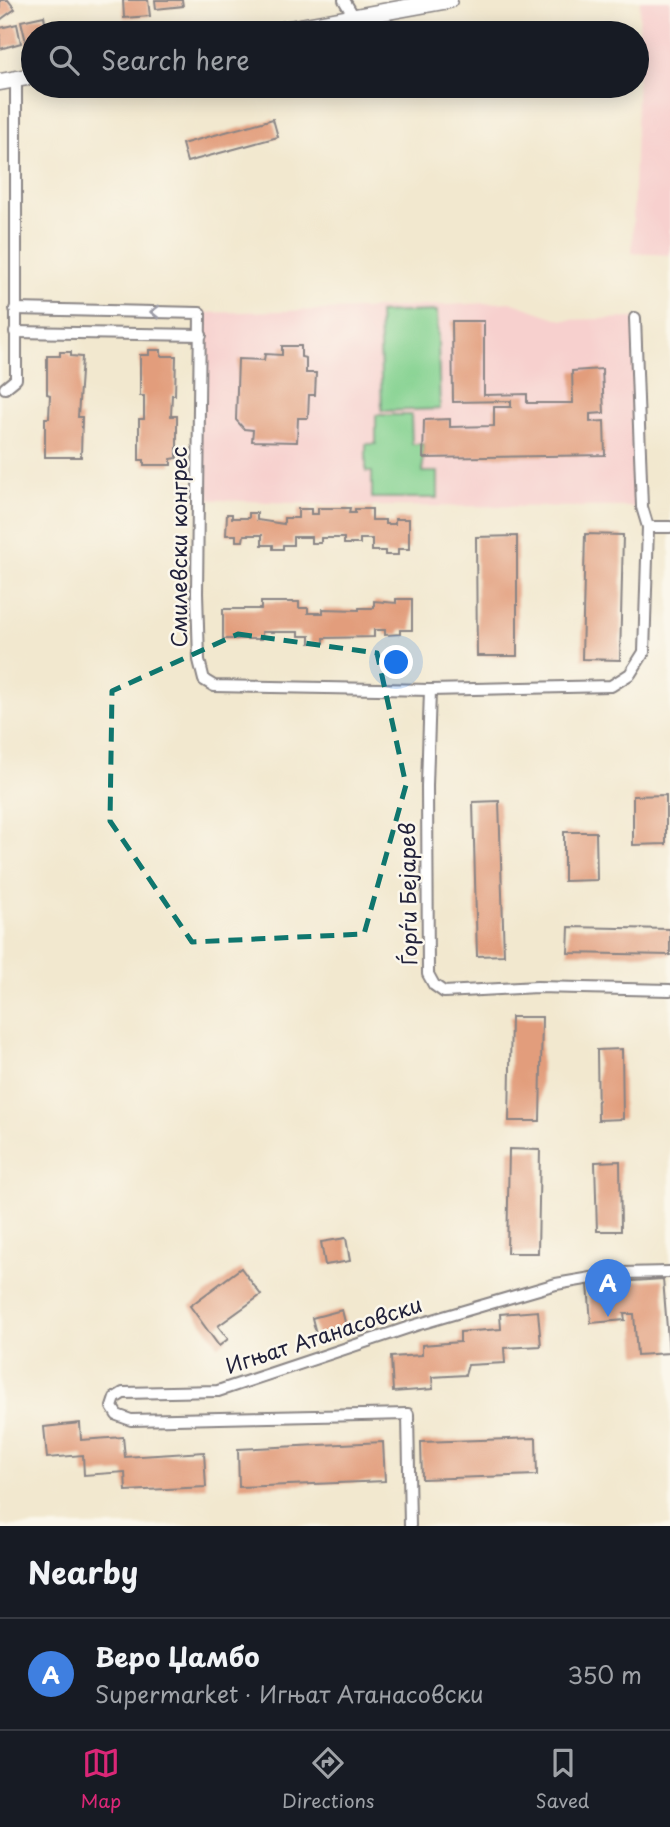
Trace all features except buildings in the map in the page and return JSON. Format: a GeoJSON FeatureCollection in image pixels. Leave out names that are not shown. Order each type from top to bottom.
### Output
{"type":"FeatureCollection","features":[{"type":"Feature","properties":{"kind":"main road"},"geometry":{"type":"LineString","coordinates":[[337,21],[449,0]]}},
{"type":"Feature","properties":{"kind":"street"},"geometry":{"type":"LineString","coordinates":[[344,0],[354,18]]}},
{"type":"Feature","properties":{"kind":"street"},"geometry":{"type":"LineString","coordinates":[[5,388],[16,379],[8,80]]}},
{"type":"Feature","properties":{"kind":"street"},"geometry":{"type":"LineString","coordinates":[[15,309],[200,313],[201,335],[15,332]]}},
{"type":"Feature","properties":{"kind":"street","name":"Смилевски конгрес"},"geometry":{"type":"LineString","coordinates":[[201,335],[197,593],[199,660],[204,680],[214,686],[430,690],[611,686],[630,674],[644,652],[648,527],[642,507],[635,318]]}},
{"type":"Feature","properties":{"kind":"street"},"geometry":{"type":"LineString","coordinates":[[648,527],[670,527]]}},
{"type":"Feature","properties":{"kind":"street","name":"Ѓорѓи Бејарев"},"geometry":{"type":"LineString","coordinates":[[430,690],[427,786],[429,974],[434,985],[444,992],[537,987],[670,990]]}},
{"type":"Feature","properties":{"kind":"street","name":"Игњат Атанасовски"},"geometry":{"type":"LineString","coordinates":[[410,1526],[408,1414],[131,1420],[117,1415],[112,1407],[115,1398],[123,1393],[218,1391],[416,1325],[556,1284],[621,1273],[670,1272]]}},
{"type":"Feature","properties":{"kind":"highlighted area"},"geometry":{"type":"Polygon","coordinates":[[[238,634],[377,653],[406,785],[364,934],[192,942],[110,821],[112,691],[238,634]]]}},
{"type":"Feature","properties":{"kind":"shaded area"},"geometry":{"type":"Polygon","coordinates":[[[640,0],[670,0],[670,255],[632,253],[637,98],[649,98],[649,21],[639,21],[640,0]]]}},
{"type":"Feature","properties":{"kind":"shaded area"},"geometry":{"type":"Polygon","coordinates":[[[510,302],[563,320],[635,318],[642,507],[358,506],[198,499],[200,313],[510,302]]]}},
{"type":"Feature","properties":{"kind":"green space"},"geometry":{"type":"Polygon","coordinates":[[[437,311],[440,409],[382,411],[379,313],[437,311]]]}},
{"type":"Feature","properties":{"kind":"green space"},"geometry":{"type":"Polygon","coordinates":[[[376,415],[411,415],[412,444],[423,444],[423,472],[438,472],[438,498],[372,498],[372,472],[366,472],[366,444],[376,444],[376,415]]]}},
{"type":"Feature","properties":{"kind":"place","name":"Веро Џамбо"},"geometry":{"type":"Point","coordinates":[608,1317]}}]}
